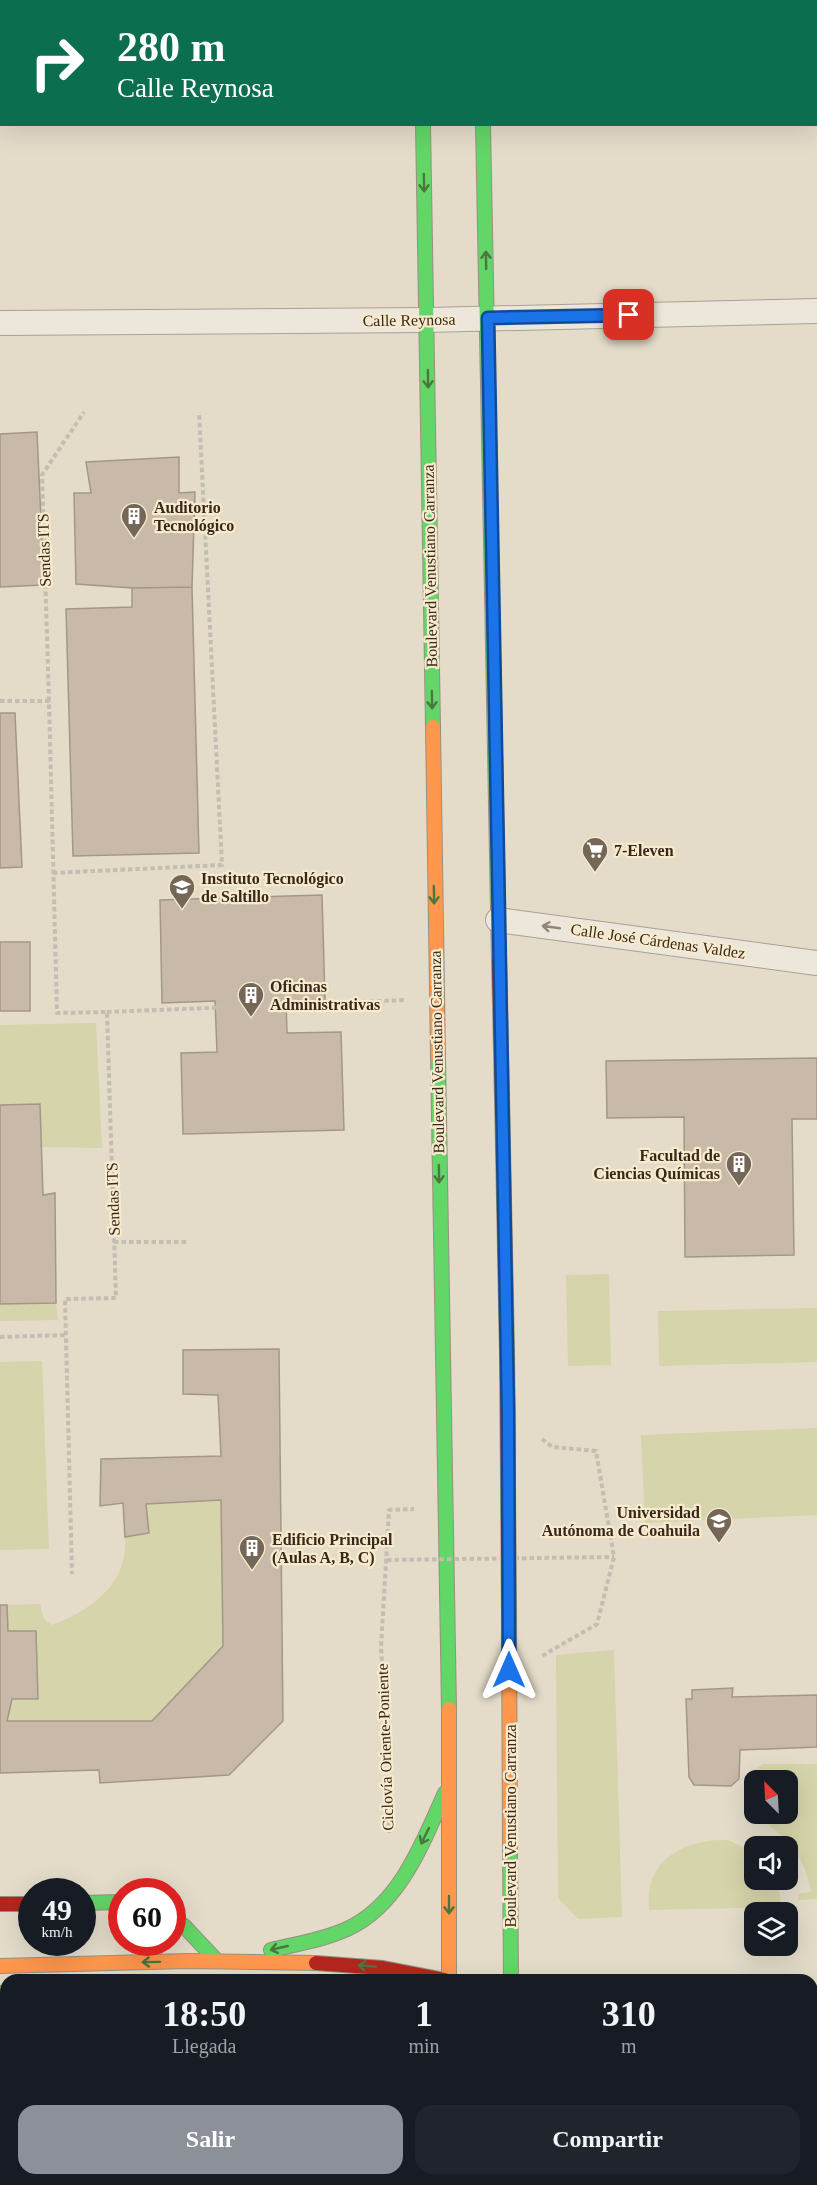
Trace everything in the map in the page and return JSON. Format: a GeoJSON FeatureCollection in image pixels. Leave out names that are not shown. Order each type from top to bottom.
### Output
{"type":"FeatureCollection","features":[{"type":"Feature","properties":{"kind":"main road","name":"Boulevard Venustiano Carranza"},"geometry":{"type":"LineString","coordinates":[[423,126],[450,1783],[447,1974]]}},
{"type":"Feature","properties":{"kind":"main road","name":"Boulevard Venustiano Carranza"},"geometry":{"type":"LineString","coordinates":[[483,126],[508,1412],[511,1974]]}},
{"type":"Feature","properties":{"kind":"main road"},"geometry":{"type":"LineString","coordinates":[[217,1961],[335,1934],[367,1919],[386,1900],[414,1857],[450,1783]]}},
{"type":"Feature","properties":{"kind":"main road"},"geometry":{"type":"LineString","coordinates":[[0,1904],[18,1904]]}},
{"type":"Feature","properties":{"kind":"main road"},"geometry":{"type":"LineString","coordinates":[[186,1928],[217,1961]]}},
{"type":"Feature","properties":{"kind":"main road"},"geometry":{"type":"LineString","coordinates":[[0,1966],[217,1961],[319,1962],[376,1967],[414,1974]]}},
{"type":"Feature","properties":{"kind":"street","name":"Calle Reynosa"},"geometry":{"type":"LineString","coordinates":[[0,323],[427,320],[817,311]]}},
{"type":"Feature","properties":{"kind":"street","name":"Calle José Cárdenas Valdez"},"geometry":{"type":"LineString","coordinates":[[498,920],[817,963]]}},
{"type":"Feature","properties":{"kind":"path","name":"Sendas ITS"},"geometry":{"type":"LineString","coordinates":[[84,412],[42,475],[57,1013],[398,1000]]}},
{"type":"Feature","properties":{"kind":"path"},"geometry":{"type":"LineString","coordinates":[[53,873],[222,866],[199,412]]}},
{"type":"Feature","properties":{"kind":"path"},"geometry":{"type":"LineString","coordinates":[[0,701],[49,701]]}},
{"type":"Feature","properties":{"kind":"path","name":"Sendas ITS"},"geometry":{"type":"LineString","coordinates":[[72,1574],[65,1299],[116,1298],[107,1012]]}},
{"type":"Feature","properties":{"kind":"path"},"geometry":{"type":"LineString","coordinates":[[114,1242],[189,1242]]}},
{"type":"Feature","properties":{"kind":"path"},"geometry":{"type":"LineString","coordinates":[[0,1337],[66,1335]]}},
{"type":"Feature","properties":{"kind":"path"},"geometry":{"type":"LineString","coordinates":[[508,1412],[552,1447],[596,1451],[614,1557],[597,1624],[542,1654],[542,1666]]}},
{"type":"Feature","properties":{"kind":"path","name":"Ciclovía Oriente-Poniente"},"geometry":{"type":"LineString","coordinates":[[388,1842],[390,1788],[381,1647],[389,1510],[445,1508]]}},
{"type":"Feature","properties":{"kind":"path"},"geometry":{"type":"LineString","coordinates":[[387,1560],[614,1557]]}},
{"type":"Feature","properties":{"kind":"green space"},"geometry":{"type":"Polygon","coordinates":[[[96,1023],[102,1148],[42,1147],[40,1104],[0,1105],[0,1025],[96,1023]]]}},
{"type":"Feature","properties":{"kind":"green space"},"geometry":{"type":"Polygon","coordinates":[[[609,1274],[611,1365],[568,1366],[566,1275],[609,1274]]]}},
{"type":"Feature","properties":{"kind":"green space"},"geometry":{"type":"Polygon","coordinates":[[[56,1303],[58,1320],[0,1321],[0,1304],[56,1303]]]}},
{"type":"Feature","properties":{"kind":"green space"},"geometry":{"type":"Polygon","coordinates":[[[817,1308],[817,1362],[659,1366],[658,1311],[817,1308]]]}},
{"type":"Feature","properties":{"kind":"green space"},"geometry":{"type":"Polygon","coordinates":[[[42,1361],[49,1549],[0,1550],[0,1362],[42,1361]]]}},
{"type":"Feature","properties":{"kind":"green space"},"geometry":{"type":"Polygon","coordinates":[[[817,1428],[817,1515],[645,1523],[641,1435],[817,1428]]]}},
{"type":"Feature","properties":{"kind":"green space"},"geometry":{"type":"Polygon","coordinates":[[[221,1500],[223,1646],[152,1721],[7,1721],[12,1699],[38,1698],[36,1631],[8,1631],[7,1605],[40,1604],[44,1619],[52,1625],[66,1619],[93,1603],[114,1582],[125,1554],[125,1537],[149,1533],[146,1504],[221,1500]]]}},
{"type":"Feature","properties":{"kind":"green space"},"geometry":{"type":"Polygon","coordinates":[[[614,1650],[622,1917],[578,1919],[558,1898],[556,1655],[614,1650]]]}},
{"type":"Feature","properties":{"kind":"green space"},"geometry":{"type":"Polygon","coordinates":[[[763,1764],[817,1764],[817,1899],[798,1900],[798,1894],[811,1892],[804,1867],[798,1856],[798,1836],[782,1836],[767,1824],[798,1824],[798,1770],[755,1770],[763,1764]]]}},
{"type":"Feature","properties":{"kind":"green space"},"geometry":{"type":"Polygon","coordinates":[[[728,1840],[744,1847],[744,1890],[778,1890],[781,1902],[744,1902],[744,1908],[649,1910],[652,1880],[666,1858],[690,1845],[728,1840]]]}},
{"type":"Feature","properties":{"kind":"building"},"geometry":{"type":"Polygon","coordinates":[[[37,432],[44,585],[0,587],[0,434],[37,432]]]}},
{"type":"Feature","properties":{"kind":"building","name":"Auditorio Tecnológico"},"geometry":{"type":"Polygon","coordinates":[[[179,457],[179,493],[195,492],[192,587],[132,588],[76,584],[74,493],[91,493],[86,462],[179,457]]]}},
{"type":"Feature","properties":{"kind":"building"},"geometry":{"type":"Polygon","coordinates":[[[192,587],[199,853],[73,856],[66,609],[132,607],[132,588],[192,587]]]}},
{"type":"Feature","properties":{"kind":"building"},"geometry":{"type":"Polygon","coordinates":[[[0,713],[15,713],[22,867],[0,868],[0,713]]]}},
{"type":"Feature","properties":{"kind":"building","name":"Oficinas Administrativas"},"geometry":{"type":"Polygon","coordinates":[[[322,895],[325,1000],[286,1001],[287,1033],[341,1032],[344,1130],[183,1134],[181,1053],[217,1052],[215,1001],[162,1003],[160,900],[322,895]]]}},
{"type":"Feature","properties":{"kind":"building"},"geometry":{"type":"Polygon","coordinates":[[[0,942],[30,942],[30,1011],[0,1011],[0,942]]]}},
{"type":"Feature","properties":{"kind":"building","name":"Facultad de Ciencias Químicas"},"geometry":{"type":"Polygon","coordinates":[[[817,1058],[817,1119],[792,1119],[794,1255],[685,1257],[684,1117],[607,1118],[606,1061],[817,1058]]]}},
{"type":"Feature","properties":{"kind":"building"},"geometry":{"type":"Polygon","coordinates":[[[40,1104],[43,1195],[55,1193],[56,1303],[0,1304],[0,1105],[40,1104]]]}},
{"type":"Feature","properties":{"kind":"building","name":"Edificio Principal (Aulas A, B, C)"},"geometry":{"type":"Polygon","coordinates":[[[279,1349],[283,1721],[229,1775],[100,1783],[99,1770],[0,1773],[0,1605],[7,1605],[8,1631],[36,1631],[38,1699],[12,1699],[7,1721],[152,1721],[223,1646],[221,1500],[146,1504],[149,1533],[125,1537],[123,1503],[100,1506],[101,1459],[221,1456],[218,1395],[183,1394],[183,1350],[279,1349]]]}},
{"type":"Feature","properties":{"kind":"building"},"geometry":{"type":"Polygon","coordinates":[[[733,1688],[732,1697],[817,1695],[817,1747],[740,1750],[739,1779],[731,1786],[694,1785],[689,1777],[686,1699],[692,1699],[692,1690],[733,1688]]]}},
{"type":"Feature","properties":{"kind":"traffic: fast"},"geometry":{"type":"LineString","coordinates":[[423,126],[433,727]]}},
{"type":"Feature","properties":{"kind":"traffic: fast"},"geometry":{"type":"LineString","coordinates":[[483,126],[499,961]]}},
{"type":"Feature","properties":{"kind":"traffic: fast"},"geometry":{"type":"LineString","coordinates":[[438,1057],[449,1709]]}},
{"type":"Feature","properties":{"kind":"traffic: fast"},"geometry":{"type":"LineString","coordinates":[[271,1950],[338,1933],[366,1918],[382,1905],[408,1870],[445,1793]]}},
{"type":"Feature","properties":{"kind":"traffic: fast"},"geometry":{"type":"LineString","coordinates":[[510,1848],[511,1974]]}},
{"type":"Feature","properties":{"kind":"traffic: fast"},"geometry":{"type":"LineString","coordinates":[[96,1903],[108,1902]]}},
{"type":"Feature","properties":{"kind":"traffic: fast"},"geometry":{"type":"LineString","coordinates":[[186,1928],[217,1961]]}},
{"type":"Feature","properties":{"kind":"traffic: slow"},"geometry":{"type":"LineString","coordinates":[[433,727],[438,1057]]}},
{"type":"Feature","properties":{"kind":"traffic: slow"},"geometry":{"type":"LineString","coordinates":[[502,1097],[507,1352]]}},
{"type":"Feature","properties":{"kind":"traffic: slow"},"geometry":{"type":"LineString","coordinates":[[509,1613],[510,1848]]}},
{"type":"Feature","properties":{"kind":"traffic: slow"},"geometry":{"type":"LineString","coordinates":[[449,1709],[449,1974]]}},
{"type":"Feature","properties":{"kind":"traffic: slow"},"geometry":{"type":"LineString","coordinates":[[0,1966],[187,1961],[316,1963]]}},
{"type":"Feature","properties":{"kind":"traffic: jam"},"geometry":{"type":"LineString","coordinates":[[499,961],[502,1097]]}},
{"type":"Feature","properties":{"kind":"traffic: jam"},"geometry":{"type":"LineString","coordinates":[[507,1352],[509,1613]]}},
{"type":"Feature","properties":{"kind":"traffic: jam"},"geometry":{"type":"LineString","coordinates":[[0,1904],[18,1904]]}},
{"type":"Feature","properties":{"kind":"traffic: jam"},"geometry":{"type":"LineString","coordinates":[[316,1963],[383,1968],[414,1974]]}},
{"type":"Feature","properties":{"kind":"place","name":"Auditorio Tecnológico"},"geometry":{"type":"Point","coordinates":[134,539]}},
{"type":"Feature","properties":{"kind":"place","name":"7-Eleven"},"geometry":{"type":"Point","coordinates":[595,873]}},
{"type":"Feature","properties":{"kind":"place","name":"Instituto Tecnológico de Saltillo"},"geometry":{"type":"Point","coordinates":[182,910]}},
{"type":"Feature","properties":{"kind":"place","name":"Oficinas Administrativas"},"geometry":{"type":"Point","coordinates":[251,1018]}},
{"type":"Feature","properties":{"kind":"place","name":"Facultad de Ciencias Químicas"},"geometry":{"type":"Point","coordinates":[739,1187]}},
{"type":"Feature","properties":{"kind":"place","name":"Universidad Autónoma de Coahuila"},"geometry":{"type":"Point","coordinates":[719,1544]}},
{"type":"Feature","properties":{"kind":"place","name":"Edificio Principal (Aulas A, B, C)"},"geometry":{"type":"Point","coordinates":[252,1571]}},
{"type":"Feature","properties":{"kind":"route"},"geometry":{"type":"LineString","coordinates":[[509,1670],[508,1412],[488,318],[629,315]]}}]}
